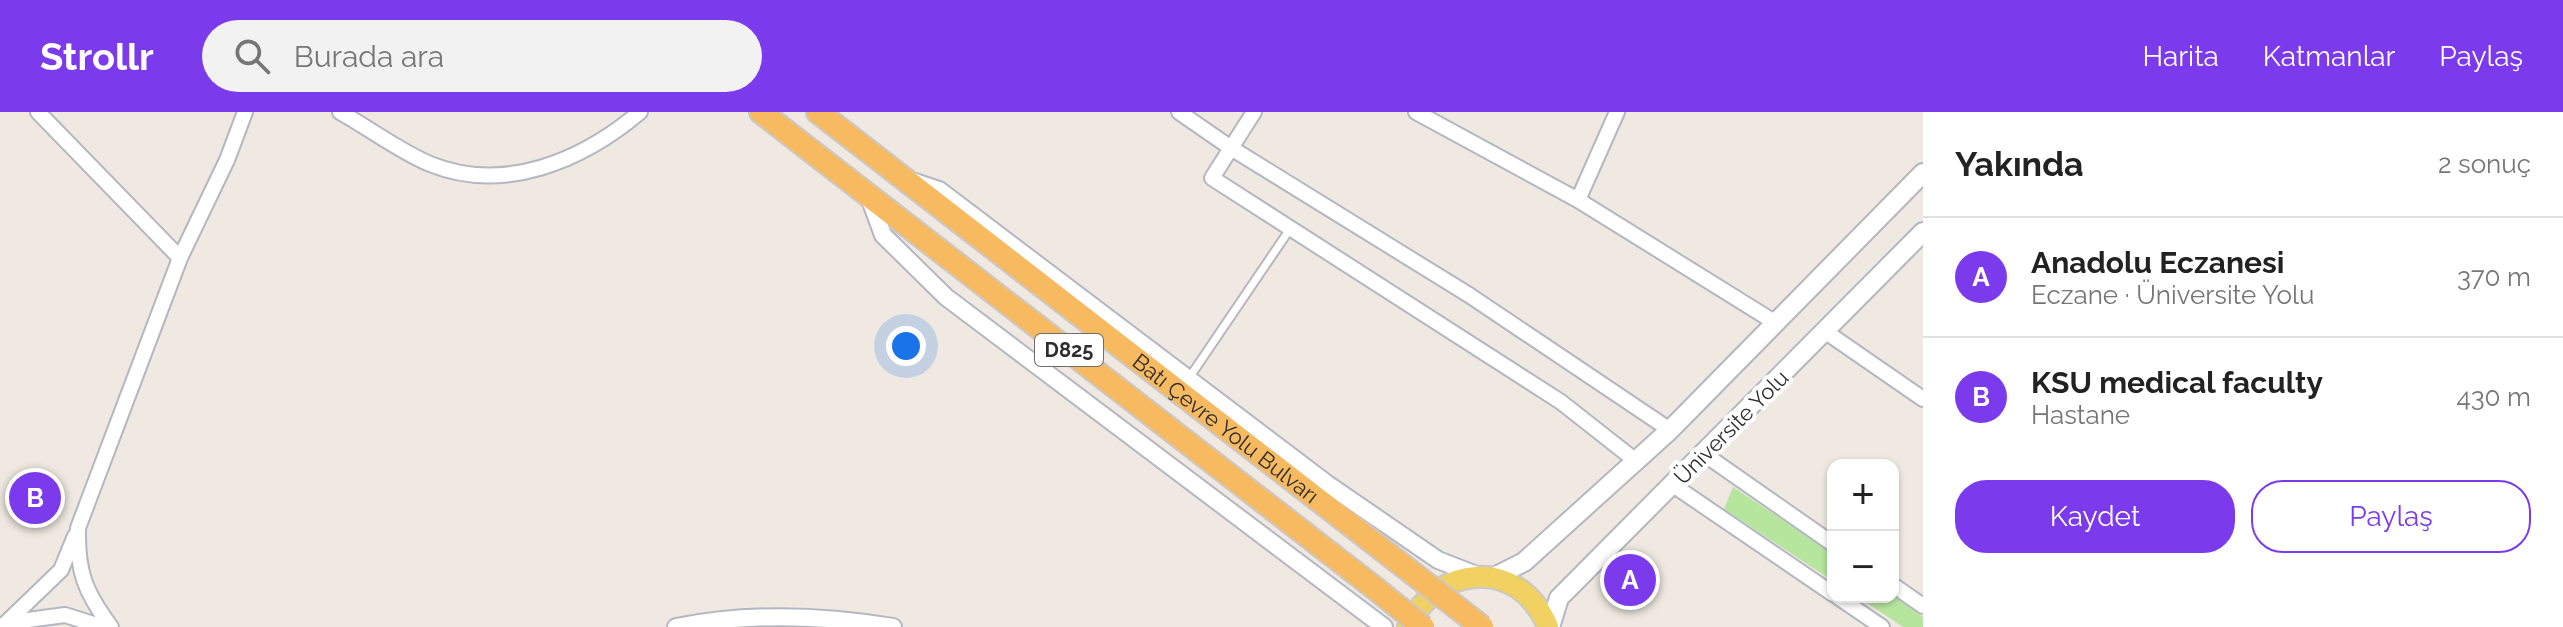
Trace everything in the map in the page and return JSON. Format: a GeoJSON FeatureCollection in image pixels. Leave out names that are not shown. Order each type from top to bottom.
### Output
{"type":"FeatureCollection","features":[{"type":"Feature","properties":{"kind":"highway","name":"Batı Çevre Yolu Bulvarı"},"geometry":{"type":"LineString","coordinates":[[761,112],[1423,627]]}},
{"type":"Feature","properties":{"kind":"highway","name":"Batı Çevre Yolu Bulvarı"},"geometry":{"type":"LineString","coordinates":[[818,112],[1482,627]]}},
{"type":"Feature","properties":{"kind":"main road"},"geometry":{"type":"LineString","coordinates":[[1408,627],[1417,608],[1434,591],[1455,580],[1485,577],[1524,562],[1670,430],[1923,173]]}},
{"type":"Feature","properties":{"kind":"main road","name":"Üniversite Yolu"},"geometry":{"type":"LineString","coordinates":[[1549,627],[1559,598],[1923,232]]}},
{"type":"Feature","properties":{"kind":"main road"},"geometry":{"type":"LineString","coordinates":[[1485,577],[1522,591],[1538,608],[1549,627]]}},
{"type":"Feature","properties":{"kind":"street"},"geometry":{"type":"LineString","coordinates":[[38,112],[180,258]]}},
{"type":"Feature","properties":{"kind":"street"},"geometry":{"type":"LineString","coordinates":[[3,625],[61,570],[180,258],[227,160],[245,112]]}},
{"type":"Feature","properties":{"kind":"street"},"geometry":{"type":"LineString","coordinates":[[340,112],[431,164],[492,177],[553,167],[640,112]]}},
{"type":"Feature","properties":{"kind":"street"},"geometry":{"type":"LineString","coordinates":[[1179,112],[1231,148],[1469,295],[1670,430]]}},
{"type":"Feature","properties":{"kind":"street"},"geometry":{"type":"LineString","coordinates":[[1254,112],[1212,178],[1561,402],[1636,461]]}},
{"type":"Feature","properties":{"kind":"street"},"geometry":{"type":"LineString","coordinates":[[1416,112],[1578,200],[1776,323]]}},
{"type":"Feature","properties":{"kind":"street"},"geometry":{"type":"LineString","coordinates":[[1578,200],[1617,112]]}},
{"type":"Feature","properties":{"kind":"street"},"geometry":{"type":"LineString","coordinates":[[904,178],[939,190],[1326,483],[1426,552],[1485,577]]}},
{"type":"Feature","properties":{"kind":"street"},"geometry":{"type":"LineString","coordinates":[[867,192],[883,235],[946,297],[1384,627]]}},
{"type":"Feature","properties":{"kind":"street"},"geometry":{"type":"LineString","coordinates":[[1826,332],[1923,399]]}},
{"type":"Feature","properties":{"kind":"street"},"geometry":{"type":"LineString","coordinates":[[1704,454],[1827,540]]}},
{"type":"Feature","properties":{"kind":"street"},"geometry":{"type":"LineString","coordinates":[[1673,485],[1827,590]]}},
{"type":"Feature","properties":{"kind":"street"},"geometry":{"type":"LineString","coordinates":[[78,528],[77,564],[90,599],[111,627]]}},
{"type":"Feature","properties":{"kind":"street"},"geometry":{"type":"LineString","coordinates":[[1899,589],[1923,606]]}},
{"type":"Feature","properties":{"kind":"street"},"geometry":{"type":"LineString","coordinates":[[1847,603],[1882,627]]}},
{"type":"Feature","properties":{"kind":"street"},"geometry":{"type":"LineString","coordinates":[[3,625],[65,615],[103,627]]}},
{"type":"Feature","properties":{"kind":"street"},"geometry":{"type":"LineString","coordinates":[[676,627],[738,619],[893,627]]}},
{"type":"Feature","properties":{"kind":"lane"},"geometry":{"type":"LineString","coordinates":[[1189,378],[1291,228]]}},
{"type":"Feature","properties":{"kind":"green space"},"geometry":{"type":"Polygon","coordinates":[[[1733,487],[1827,549],[1827,577],[1724,509],[1733,487]]]}},
{"type":"Feature","properties":{"kind":"green space"},"geometry":{"type":"Polygon","coordinates":[[[1899,598],[1923,617],[1923,627],[1903,627],[1867,603],[1899,603],[1899,598]]]}},
{"type":"Feature","properties":{"kind":"place","name":"KSU medical faculty"},"geometry":{"type":"Point","coordinates":[35,498]}},
{"type":"Feature","properties":{"kind":"place","name":"Anadolu Eczanesi"},"geometry":{"type":"Point","coordinates":[1630,580]}}]}
